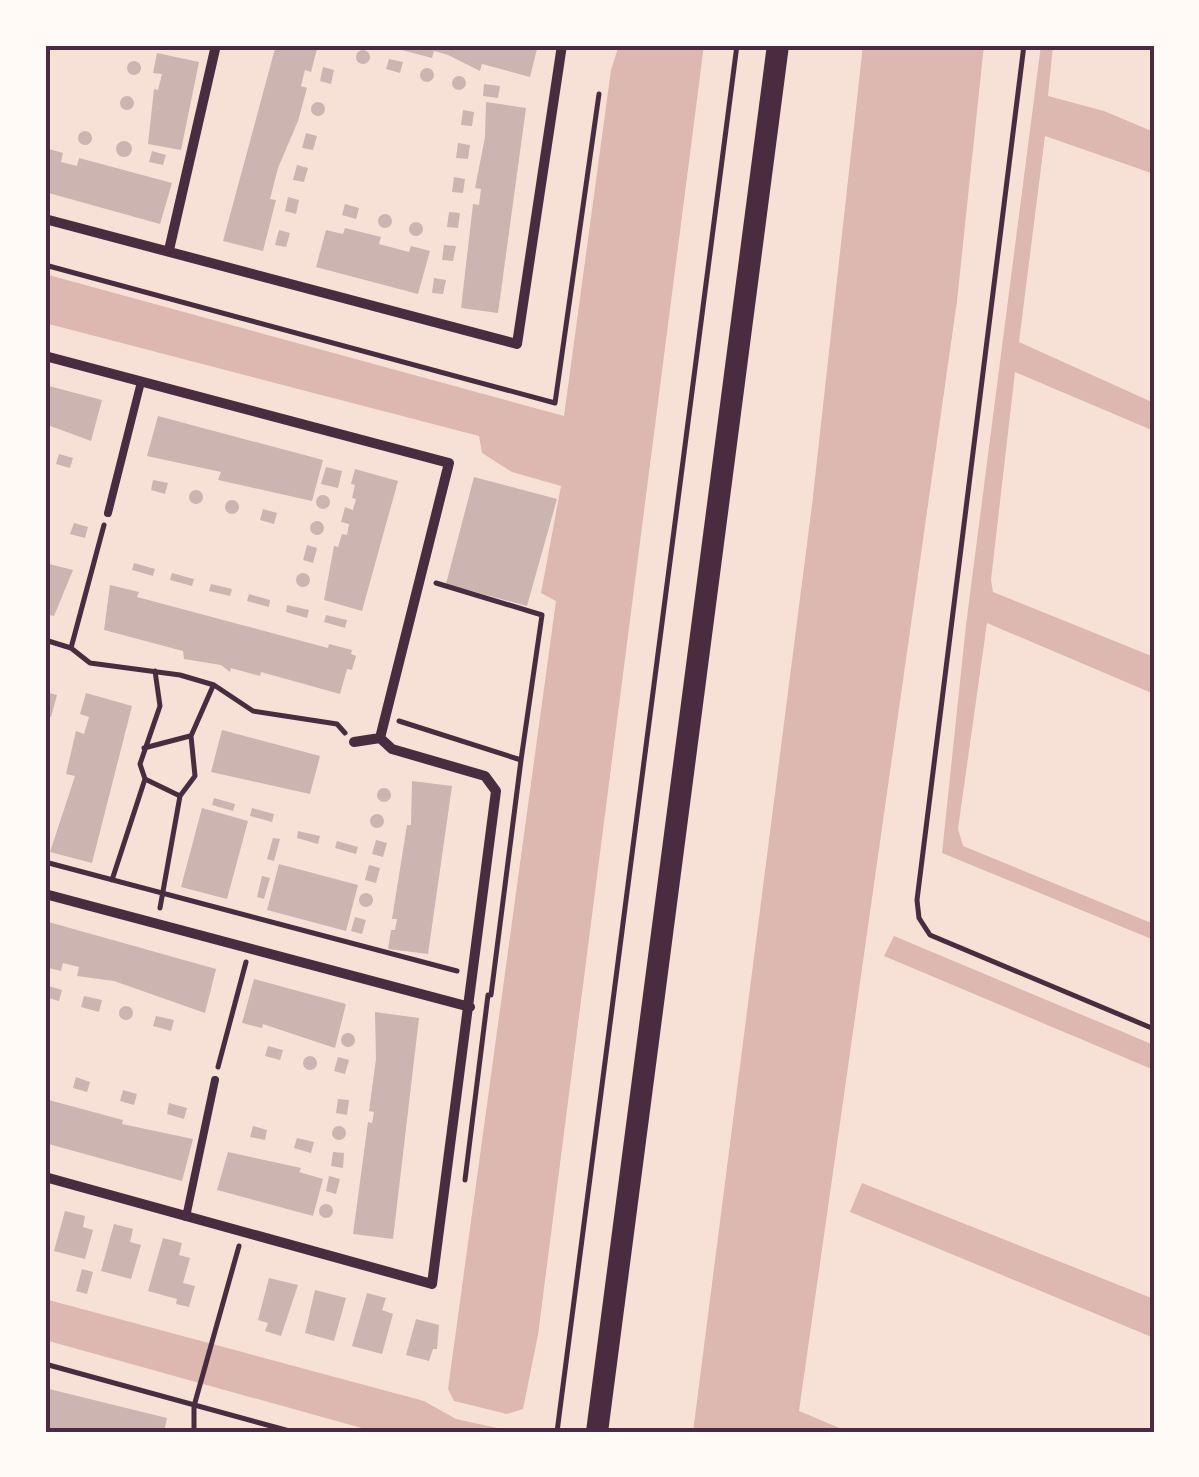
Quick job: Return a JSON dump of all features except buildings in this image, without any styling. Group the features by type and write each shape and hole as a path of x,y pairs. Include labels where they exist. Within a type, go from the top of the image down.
{"main road":[{"path":"597,1432 778,45"}],"street":[{"path":"169,250 216,45"},
{"path":"45,220 517,344 562,45"},
{"path":"45,356 448,462 380,738"},
{"path":"354,742 380,738"},
{"path":"45,1178 432,1284 496,791 485,776 392,749 380,738"},
{"path":"45,894 249,951 470,1006"}],"lane":[{"path":"108,512 141,382"},
{"path":"186,1217 215,1080"}],"path":[{"path":"557,1432 737,45"},
{"path":"1024,45 917,900 919,918 930,936 1154,1030"},
{"path":"71,648 108,512"},
{"path":"418,578 542,615 521,760"},
{"path":"45,640 71,648 90,662 214,685 253,711 337,724 354,742"},
{"path":"112,880 146,779 140,764 160,706 154,671"},
{"path":"155,925 180,796 195,776 191,736 214,685"},
{"path":"144,748 191,736"},
{"path":"146,779 180,796"},
{"path":"45,862 474,976"},
{"path":"215,1080 249,951"},
{"path":"194,1432 194,1406 242,1234"},
{"path":"45,1364 293,1432"},
{"path":"247,1432 250,1420"}],"shaded area":[{"path":"619,45 704,45 538,1335 523,1409 507,1414 454,1401 448,1389 556,601 541,593 561,486 512,472 482,453 479,436 45,323 45,274 564,416 611,70"},
{"path":"863,45 984,45 957,301 799,1411 849,1432 693,1432 812,505"},
{"path":"1041,45 1053,45 1048,96 1104,111 1154,132 1154,174 1045,136 1019,342 1154,403 1154,431 1015,372 991,580 993,592 1154,657 1154,694 987,623 958,829 963,846 1154,924 1154,940 942,853 966,625"},
{"path":"894,936 1154,1045 1154,1070 884,956"},
{"path":"862,1183 1154,1299 1154,1338 850,1212"},
{"path":"45,1299 424,1401 456,1419 516,1432 376,1432 45,1340"}]}
